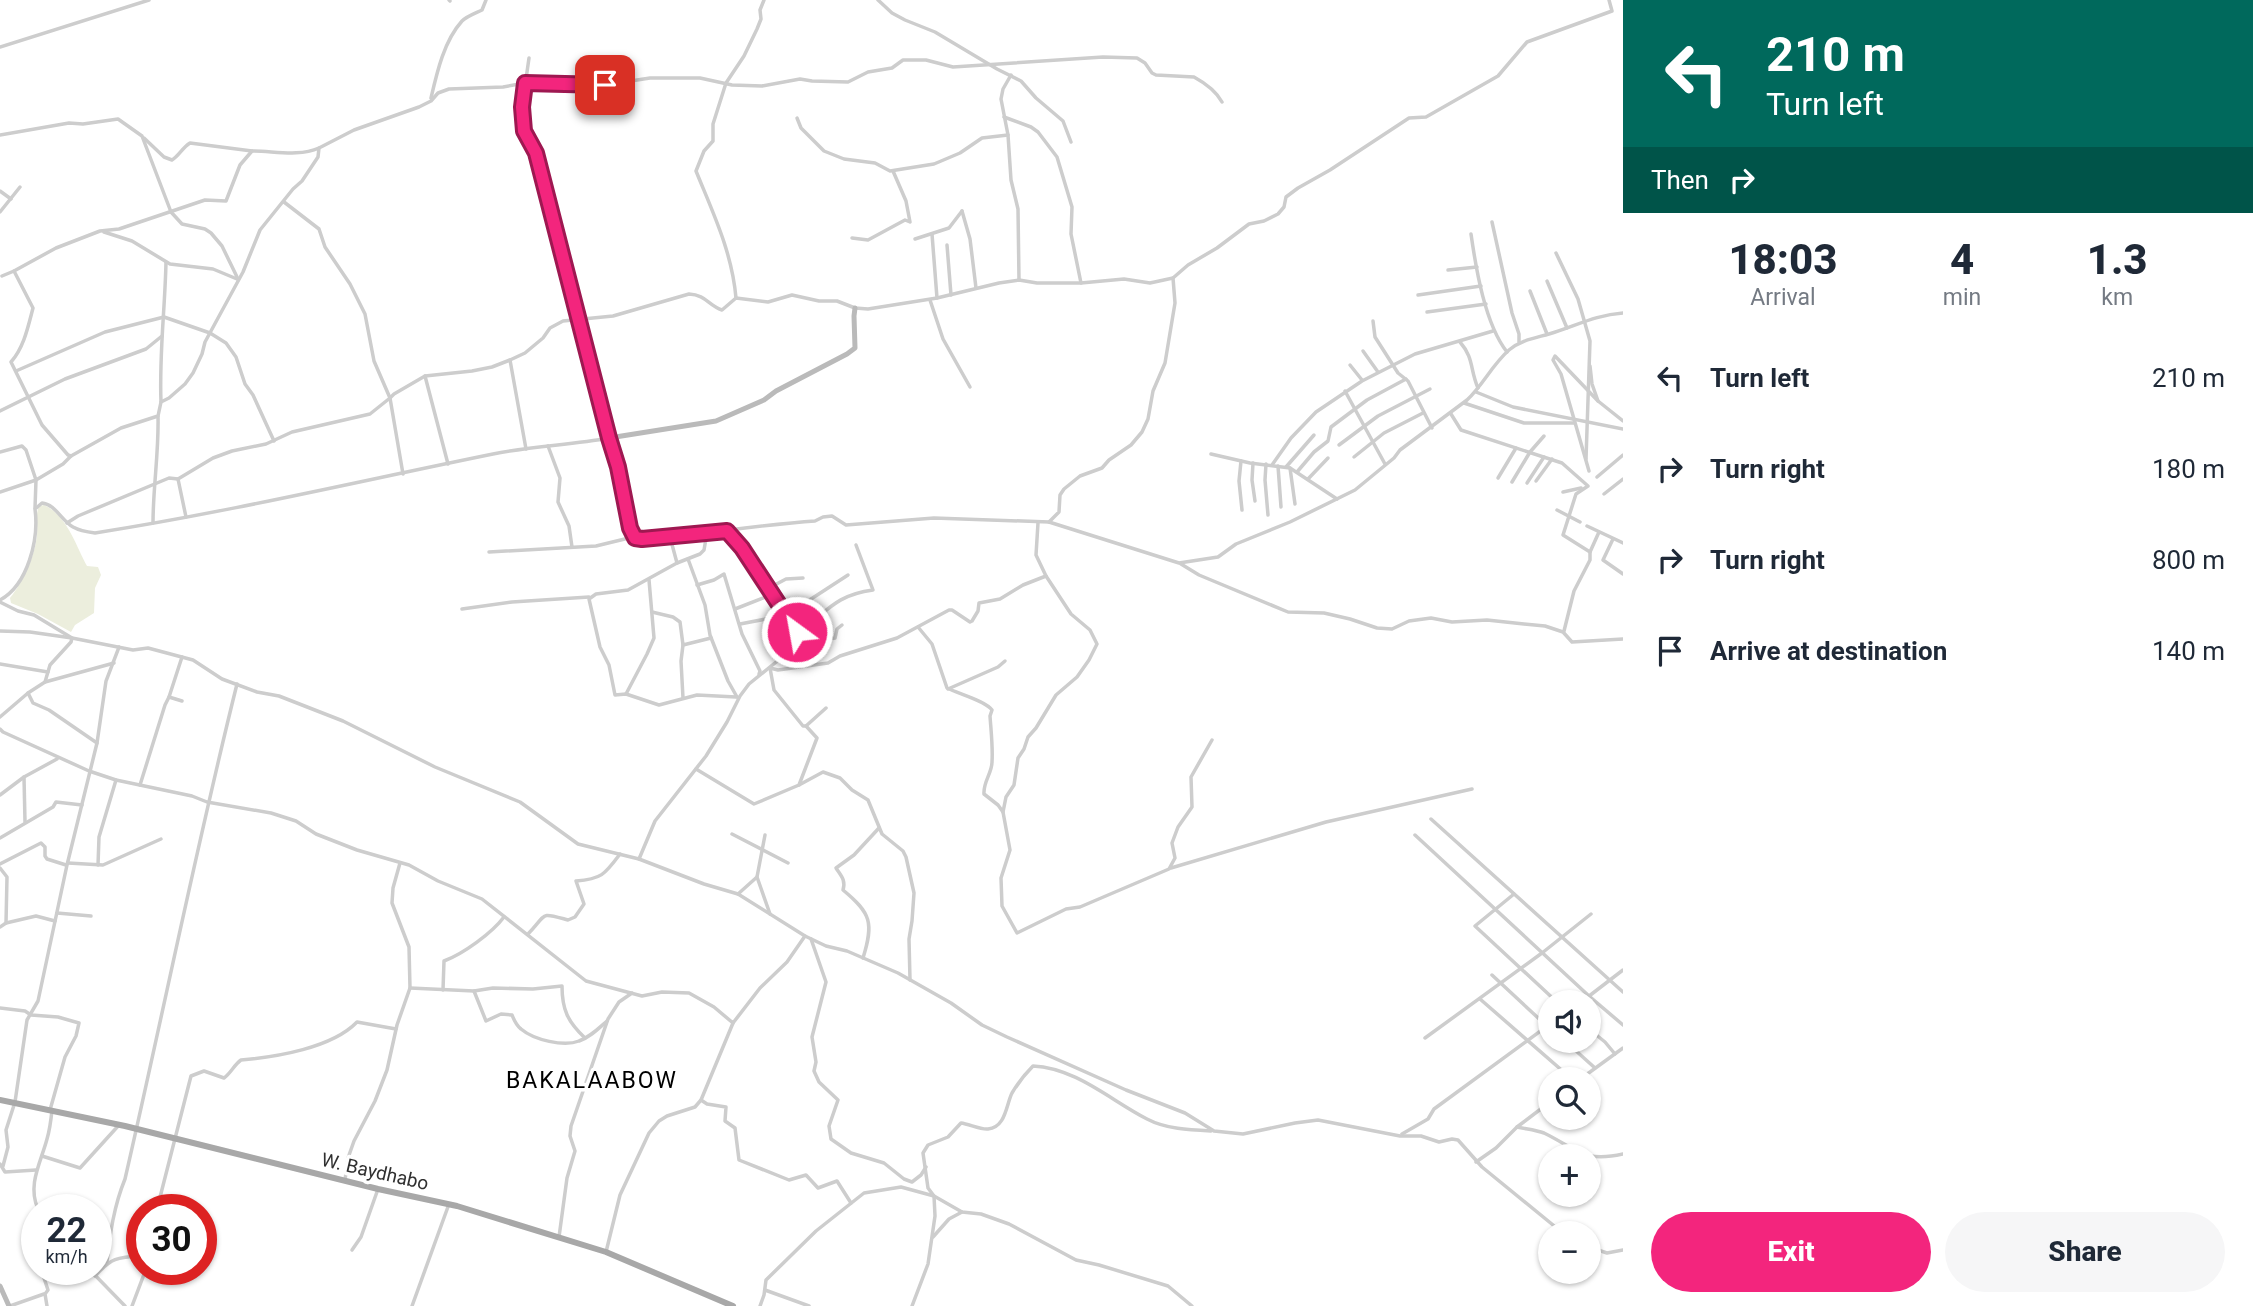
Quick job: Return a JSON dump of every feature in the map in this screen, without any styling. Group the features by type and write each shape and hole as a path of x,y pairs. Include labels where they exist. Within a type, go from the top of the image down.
{"main road":[{"name":"W. Baydhabo","path":"0,1101 119,1125 449,1204 606,1252 733,1306"}],"street":[{"path":"0,47 149,0"},
{"path":"431,101 437,75 451,39 463,20 482,10 486,0"},
{"path":"736,298 734,278 723,236 696,171 704,151 713,141 713,124 726,83 744,56 757,29 764,0"},
{"path":"878,0 892,13 935,32 1021,81 1063,121 1071,142"},
{"path":"67,523 169,478 178,479 213,458 274,441 292,432 370,414 425,376 472,371 510,360 525,353 543,338 550,328 563,321 613,316 689,294 700,295 722,310 736,298 768,302 792,295 868,309 937,299 1019,281 1081,283 1124,279 1150,283 1173,278 1249,224 1278,214 1284,207 1286,197 1298,188 1409,118 1426,117 1498,76 1527,41 1612,11 1609,0"},
{"path":"0,135 69,123 83,124 118,119 142,136 164,158 172,160 190,144 306,154 354,130 419,107 431,101 438,93 449,89 503,87 525,83 605,85 650,78 700,78 762,86 800,79 848,82 868,72 892,68 903,60 926,60 953,66 1103,57 1137,58 1156,75 1199,79 1218,94 1222,102"},
{"path":"529,58 522,107 524,131 536,153 618,467 626,514 634,536"},
{"path":"1010,75 1001,99 1008,135 1011,180 1018,209 1019,281"},
{"path":"1004,117 1038,132 1056,157 1072,207 1071,234 1081,283"},
{"path":"797,118 801,128 824,151 844,159 875,163 893,171 934,164 960,153 982,138 1008,135"},
{"path":"142,136 171,212 181,223 211,233 232,263 239,280"},
{"path":"161,402 169,398 189,378 239,280 260,230 302,181 318,157 319,148"},
{"path":"1,276 55,248 100,231 119,229 205,201 226,201 240,165 251,151"},
{"path":"852,238 868,240 905,220 910,222 906,201 893,171"},
{"path":"0,212 20,187"},
{"path":"0,191 10,199"},
{"path":"284,202 319,229 326,247 350,284 365,314 374,360 390,398 404,474"},
{"path":"915,239 949,228 962,211 970,239 976,289"},
{"path":"1492,222 1512,313 1520,334 1519,342"},
{"path":"100,231 132,241 166,262 213,269 239,280"},
{"path":"932,234 937,299"},
{"path":"1471,234 1493,331 1507,352"},
{"path":"947,245 951,295"},
{"path":"1556,253 1578,299 1590,341 1586,459"},
{"path":"153,523 166,262"},
{"path":"1448,270 1477,267"},
{"path":"14,271 33,308 26,336 11,362 42,425 71,456"},
{"path":"1049,522 1059,512 1060,495 1064,489 1080,476 1102,468 1131,445 1142,432 1153,391 1165,363 1175,303 1173,278"},
{"path":"1547,281 1567,328"},
{"path":"1418,295 1482,286"},
{"path":"1530,291 1548,335"},
{"path":"930,300 943,339 970,387"},
{"path":"1427,312 1486,304"},
{"path":"35,509 47,503 67,523 82,531 95,533 526,449 716,421 764,400 855,348 855,308"},
{"path":"1179,563 1217,557 1236,544 1290,522 1355,490 1400,450 1464,403 1495,364 1519,342 1548,335 1602,314 1623,313"},
{"path":"16,371 105,332 164,317 210,333 226,343 236,357 245,384 253,395 274,441"},
{"path":"1373,321 1375,337 1393,365 1406,379 1432,428"},
{"path":"1281,507 1275,466 1282,448 1316,412 1362,381 1415,354 1493,331"},
{"path":"0,411 65,379 146,349 162,336"},
{"path":"1460,342 1469,352 1477,390"},
{"path":"1363,351 1378,372"},
{"path":"1589,471 1560,374 1553,360 1555,356 1587,391 1623,421"},
{"path":"510,360 526,449"},
{"path":"1588,361 1598,401"},
{"path":"1350,365 1362,381"},
{"path":"425,376 448,464"},
{"path":"1297,472 1314,452 1328,441 1331,427 1354,409 1406,379"},
{"path":"1339,444 1363,426 1430,389"},
{"path":"1477,390 1513,407 1623,429"},
{"path":"1345,391 1385,464"},
{"path":"1464,403 1524,424 1574,421"},
{"path":"1354,457 1384,433 1423,414"},
{"path":"1451,414 1461,430 1563,463 1575,473 1588,486 1576,494 1563,536 1590,552"},
{"path":"0,492 36,480 71,456 121,428 158,416"},
{"path":"1295,504 1288,468 1314,435"},
{"path":"1512,482 1530,452 1544,436"},
{"path":"0,452 22,446 29,456 36,480 36,528 27,566 19,584 10,595 0,601 18,611 34,615 72,638"},
{"path":"548,446 559,478 558,502 569,526 572,547"},
{"path":"1499,478 1516,448"},
{"path":"1211,454 1288,468 1337,499"},
{"path":"1597,477 1623,455"},
{"path":"1527,483 1545,457"},
{"path":"1308,479 1328,458"},
{"path":"1536,481 1552,459"},
{"path":"1241,461 1239,481 1242,510"},
{"path":"1253,463 1255,501"},
{"path":"1266,464 1268,515"},
{"path":"178,479 186,517"},
{"path":"1604,494 1623,480"},
{"path":"1563,492 1584,488"},
{"path":"1557,510 1580,522"},
{"path":"489,552 610,544 634,536 642,539 670,537 815,521 832,516 846,525 934,518 1049,522 1179,563 1199,575 1288,612 1324,613 1377,628 1392,629 1409,621 1431,618 1452,622 1486,620 1545,626 1563,632 1572,642 1623,639"},
{"path":"1038,523 1036,555 1046,576 1071,614 1090,630 1097,644 1090,660 1077,677 1056,695 1028,737 1018,758 1016,778 1006,797 1003,812 1010,850 1001,878 1002,906 1017,933 1066,909 1080,907 1169,869 1326,822 1472,789"},
{"path":"1587,526 1623,543"},
{"path":"727,531 742,548 785,611 802,641"},
{"path":"1563,632 1574,591 1590,559 1590,552 1599,532"},
{"path":"462,610 512,602 589,597 610,591 628,590 677,563 703,553 707,533"},
{"path":"670,537 677,563"},
{"path":"1613,539 1603,561 1623,574"},
{"path":"798,633 835,602 848,595 873,590 856,545"},
{"path":"688,559 705,605 711,638 738,697"},
{"path":"697,584 714,580 724,574 745,641 760,671 758,678"},
{"path":"740,624 766,620 808,601 848,575"},
{"path":"770,668 778,670 823,664 839,656 897,638 949,610 970,622 978,611 979,603 1000,599 1023,585 1046,576"},
{"path":"769,588 786,579 803,578"},
{"path":"626,694 654,638 649,580"},
{"path":"735,609 773,594"},
{"path":"589,597 600,647 609,665 615,695 626,694 659,705 696,695 738,697"},
{"path":"652,612 673,617 680,622 683,645 682,698"},
{"path":"639,859 655,821 696,769 727,722 738,697 749,684 802,641 831,640 842,625"},
{"path":"918,627 932,644 948,689 990,706 992,760 984,794 1003,812"},
{"path":"0,631 30,632 133,650 148,648 193,660 222,679 257,692 279,696 343,721 435,767 520,802 578,845 639,859 738,894 805,936 826,946 847,951 910,980 951,1003 982,1025 1019,1044 1185,1113 1214,1130"},
{"path":"45,682 50,665 72,638"},
{"path":"683,645 711,638"},
{"path":"36,1170 5,1172 1,1168 8,1147 6,1130 15,1102 27,1020 38,1001 67,864 97,743 106,681 119,647"},
{"path":"140,785 155,731 182,657"},
{"path":"948,689 998,667 1005,661"},
{"path":"0,717 45,682 114,663"},
{"path":"0,664 48,672"},
{"path":"770,668 774,690 803,726 817,738 799,785"},
{"path":"112,1219 125,1179 207,802 237,684"},
{"path":"28,693 33,703 49,710 97,743"},
{"path":"169,697 182,701"},
{"path":"806,726 826,708"},
{"path":"0,729 58,758 116,780 192,796 207,802 271,813 296,821 316,834 357,850 401,862 438,881 475,895 586,981 642,996 662,992 689,993 714,1007 733,1023"},
{"path":"1169,869 1175,858 1172,844 1178,827 1192,807 1191,777 1212,740"},
{"path":"0,795 24,777 58,758"},
{"path":"696,769 754,804 823,772 840,778 868,800 882,834 903,851 911,870 914,893 909,939 910,980"},
{"path":"24,777 25,822"},
{"path":"98,865 99,837 116,780"},
{"path":"0,838 53,807 56,802 82,805"},
{"path":"1431,820 1623,992"},
{"path":"863,958 870,938 867,914 856,900 843,890 845,884 836,868 854,855 879,828"},
{"path":"732,834 788,863"},
{"path":"765,835 757,877 771,914"},
{"path":"1415,835 1582,990"},
{"path":"6,923 7,877 0,866 41,843 45,846 47,859 67,864 98,865 161,839"},
{"path":"528,934 544,915 568,920 575,917 584,904 576,881 593,880 606,873 620,854"},
{"path":"345,1180 354,1141 375,1101 387,1070 396,1030 410,988 409,947 392,903 393,888 401,862"},
{"path":"738,894 757,877"},
{"path":"1514,894 1475,926 1544,990"},
{"path":"57,913 91,916"},
{"path":"1425,1038 1501,984 1591,914"},
{"path":"0,927 36,916 55,921"},
{"path":"443,990 444,961 455,957 504,917"},
{"path":"606,1252 620,1195 649,1133 659,1121 695,1107 701,1100 733,1023 760,988 787,962 805,936"},
{"path":"811,939 826,982 812,1037 816,1062 814,1071 819,1082 838,1100 829,1126 831,1139 851,1153 884,1163 912,1182"},
{"path":"1597,990 1623,970"},
{"path":"1492,975 1538,1016"},
{"path":"410,988 474,991 562,986 562,1002 570,1024 585,1038"},
{"path":"474,991 486,1021 501,1014 512,1015 520,1028 546,1042 573,1043 585,1038 608,1019"},
{"path":"559,1237 567,1178 575,1151 570,1136 571,1126 608,1019 619,1002 632,993"},
{"path":"1480,999 1558,1067"},
{"path":"1601,1006 1623,1025"},
{"path":"0,1008 79,1023 76,1036 65,1057 51,1110 49,1134 36,1170 34,1194"},
{"path":"161,1194 191,1076 204,1071 224,1078 233,1065 241,1060 306,1048 347,1032 357,1022 396,1030"},
{"path":"1400,1136 1428,1119 1434,1109 1538,1033"},
{"path":"1601,1039 1615,1054"},
{"path":"1596,1067 1623,1048"},
{"path":"1578,1053 1594,1067"},
{"path":"912,1306 928,1264 935,1216 934,1196 928,1188 927,1166 923,1153 925,1148 948,1137 961,1123 986,1130 995,1127 1007,1112 1010,1097 1021,1079 1033,1066 1088,1083 1149,1120 1185,1130 1243,1134 1318,1121 1400,1136 1421,1136 1439,1142 1458,1140 1476,1162 1547,1221"},
{"path":"701,1100 706,1104 726,1107 725,1121 736,1128 739,1160 789,1180 806,1175 818,1188 837,1181 851,1203"},
{"path":"1476,1162 1538,1111"},
{"path":"42,1156 80,1168 119,1125"},
{"path":"1517,1127 1542,1132 1580,1155 1608,1157 1623,1154"},
{"path":"760,1306 766,1280 789,1256 851,1203 864,1193 901,1187 912,1182 927,1166"},
{"path":"901,1187 934,1196 962,1212 981,1214 1009,1224 1076,1260 1168,1286 1192,1306"},
{"path":"352,1250 361,1237 378,1189"},
{"path":"412,1306 449,1204"},
{"path":"933,1237 949,1219 962,1212"},
{"path":"1601,1251 1607,1253 1623,1250"},
{"path":"46,1285 47,1306"},
{"path":"103,1285 125,1306"},
{"path":"132,1306 140,1285"},
{"path":"0,1286 10,1306 45,1294"},
{"path":"765,1290 777,1292 809,1306"}],"green space":[{"path":"44,505 65,523 87,566 98,567 101,575 95,588 94,613 75,625 71,632 11,603 10,598 31,560 36,543 38,509"}],"district":[{"name":"BAKALAABOW","path":"592,1080"}],"route":[{"path":"605,85 525,83 522,107 524,131 536,153 618,467 632,534 635,538 642,539 727,531 742,548 797,632"}]}
